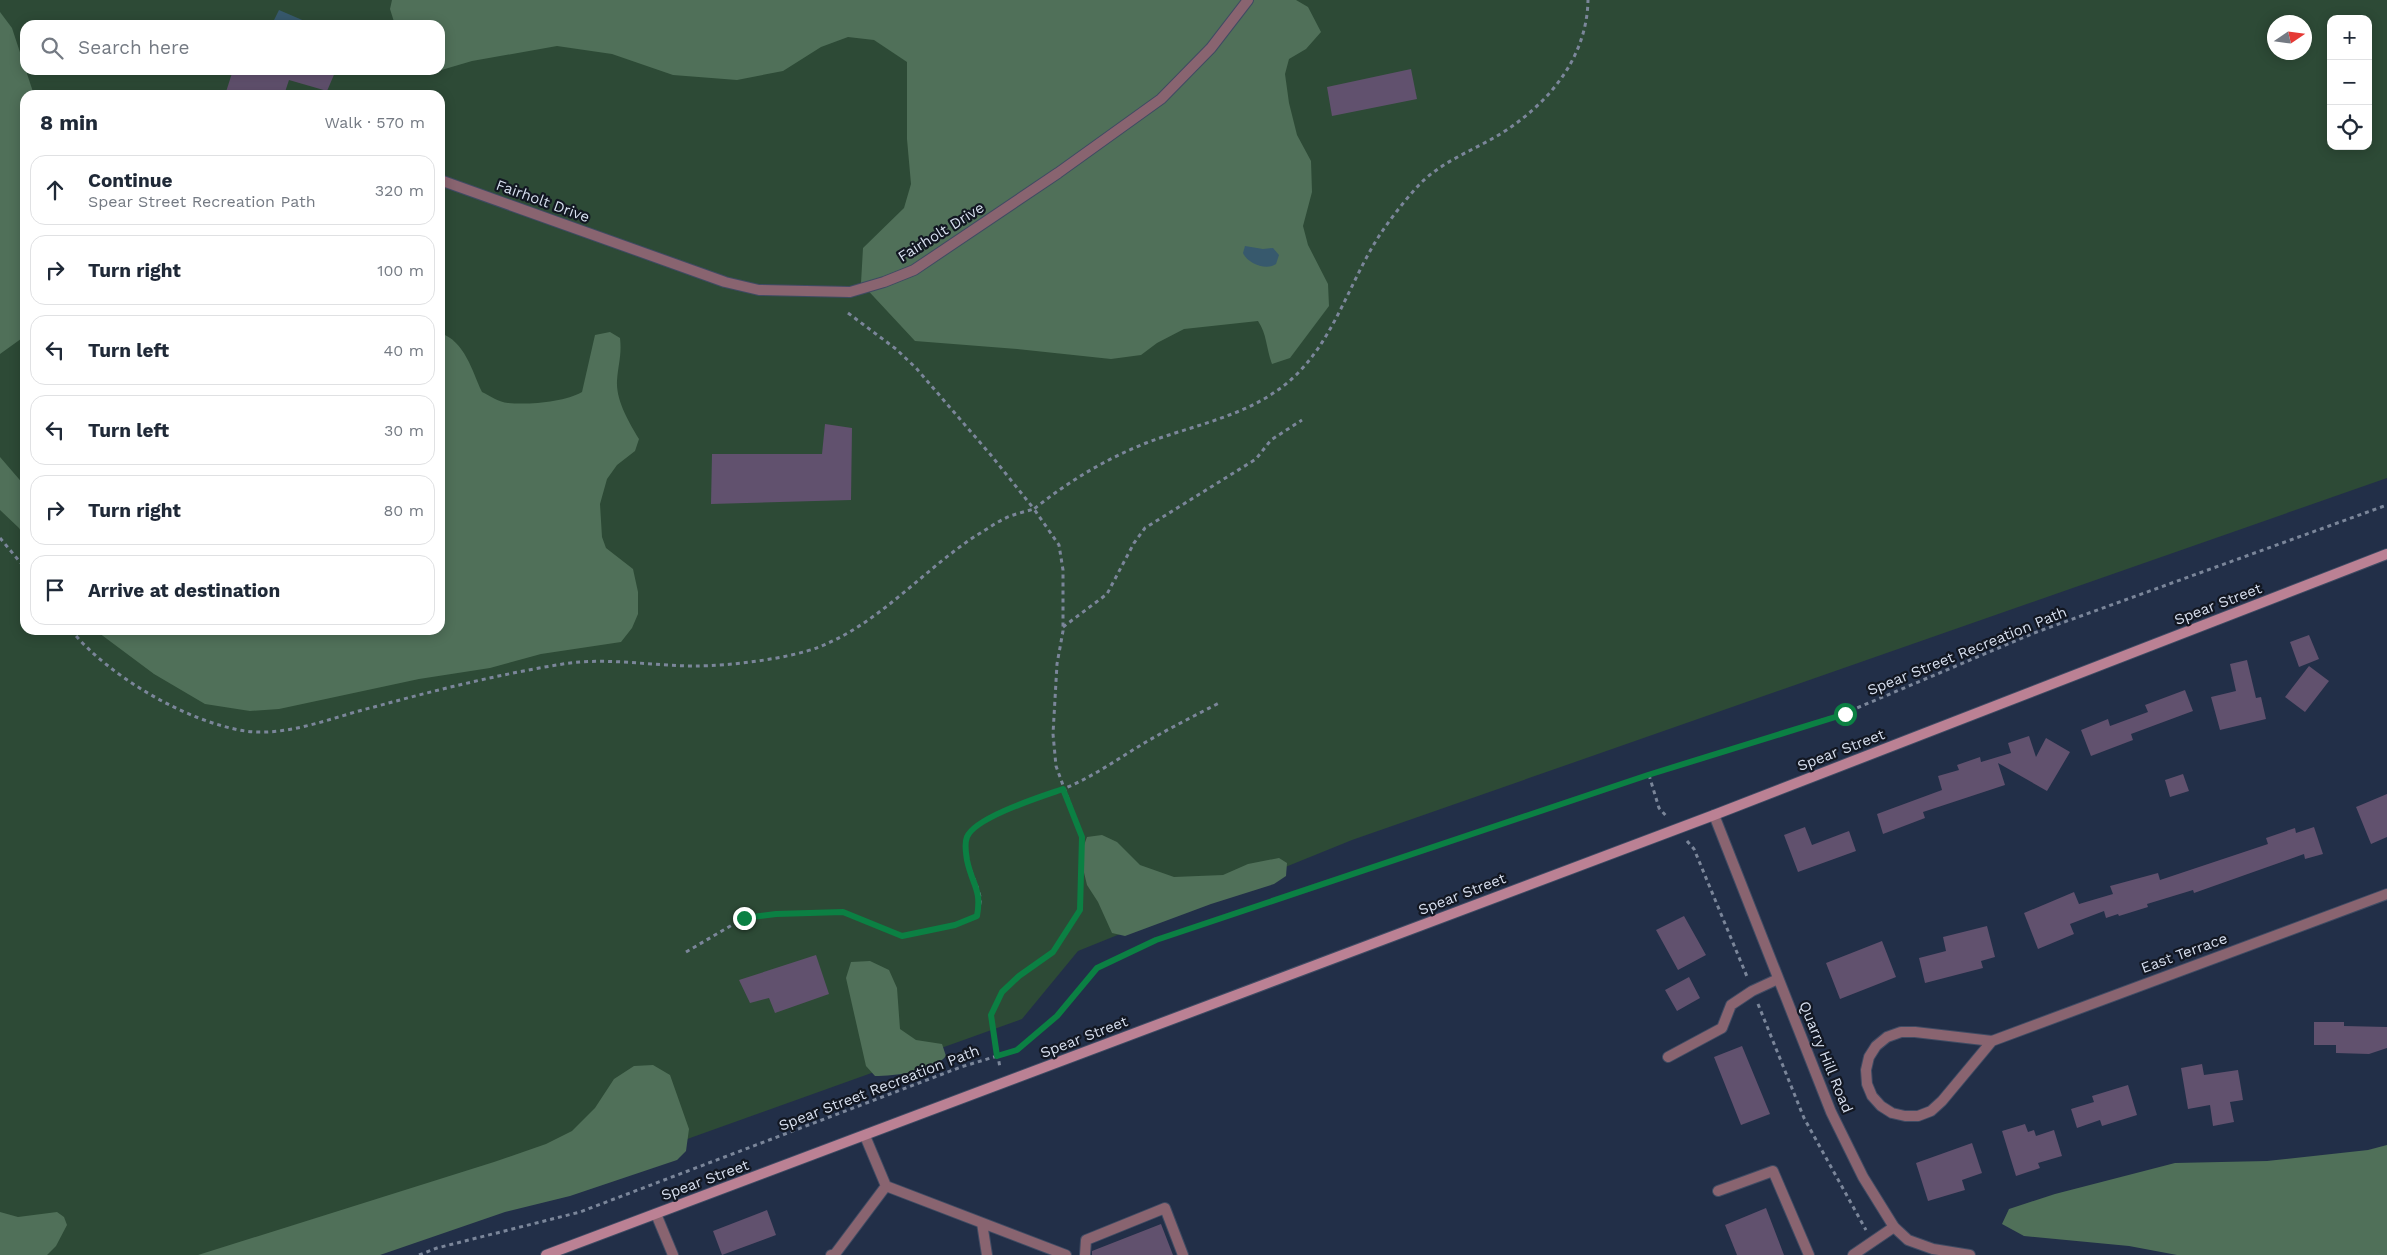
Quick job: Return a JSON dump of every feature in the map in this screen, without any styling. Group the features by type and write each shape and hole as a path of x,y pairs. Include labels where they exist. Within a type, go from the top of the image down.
{"main road":[{"name":"Spear Street","path":"546,1255 1678,829 2387,554"}],"street":[{"name":"Fairholt Drive","path":"445,182 725,282 759,290 850,292 884,282 922,265 1161,99 1211,48 1248,0"},
{"name":"Quarry Hill Road","path":"1714,815 1831,1112 1863,1177 1894,1227 1908,1240 1918,1245 1970,1255"},
{"name":"East Terrace","path":"1992,1041 1942,1101 1931,1110 1918,1116 1892,1113 1881,1106 1872,1096 1867,1077 1869,1057 1876,1046 1887,1037 1900,1032 1915,1032 1992,1041 2387,894"},
{"path":"1668,1057 1722,1028 1731,1005 1752,991 1778,979"},
{"path":"865,1136 886,1186 1066,1255"},
{"path":"1718,1191 1773,1171 1809,1255"},
{"path":"833,1255 886,1186"},
{"path":"1085,1255 1086,1240 1165,1208 1183,1255"},
{"path":"656,1214 673,1255"},
{"path":"982,1223 986,1255"},
{"path":"1853,1255 1894,1227"}],"path":[{"path":"75,635 115,670 162,702 211,724 248,731 288,730 433,691 564,664 598,660 696,666 781,656 816,649 846,636 872,618 961,546 1003,519 1034,509 1072,480 1096,466 1140,446 1218,419 1254,403 1274,393 1295,377 1333,326 1381,233 1418,186 1452,161 1504,132 1543,101 1560,80 1573,61 1584,36 1588,20 1588,0"},
{"path":"848,313 896,349 916,368 990,454 1034,509 1059,545 1063,570 1063,627 1057,664 1053,734 1056,766 1082,837 1080,910 1053,952 1019,976 1002,992 991,1015 997,1056 1005,1083"},
{"path":"1063,627 1107,594 1134,543 1145,528 1256,459 1271,440 1302,420"},
{"name":"Spear Street Recreation Path","path":"419,1255 437,1248 580,1212 961,1067 1017,1050 1050,1022 1097,968 1156,940 1648,775 1845,714 2034,633 2387,505"},
{"path":"0,538 20,562"},
{"path":"686,952 744,918 776,914 843,912 902,936 955,925 977,916 980,899 967,861 966,844 968,835 987,820 1016,806 1063,789 1221,702"},
{"path":"1648,775 1659,808 1694,849 1804,1118 1859,1221 1874,1241"}],"green space":[{"path":"0,0 2387,0 2387,478 1352,840 1078,951 1022,1019 559,1185 317,1255 0,1255"},
{"path":"392,0 1296,0 1308,7 1321,32 1306,49 1289,59 1285,74 1289,103 1297,135 1311,161 1312,192 1303,226 1308,245 1328,284 1329,306 1290,358 1272,364 1263,331 1258,321 1184,329 1157,343 1141,355 1111,359 915,341 861,283 863,248 904,208 911,184 907,139 907,62 874,40 848,37 821,47 783,71 737,80 673,75 612,54 557,46 472,61 445,69 445,20 393,20 390,9"},
{"path":"0,12 12,28 20,52 20,75 27,75 32,90 20,90 20,340 0,354"},
{"path":"610,332 620,338 617,389 624,411 639,439 635,451 617,465 607,479 600,504 602,537 606,548 633,569 638,592 638,614 632,628 621,642 541,654 490,668 419,679 279,709 250,711 205,704 154,674 102,635 445,635 445,335 462,350 482,392 505,402 526,404 557,400 582,392 595,335"},
{"path":"0,457 20,480 20,530 0,510"},
{"path":"1102,835 1117,842 1140,865 1174,877 1223,875 1248,864 1279,858 1287,863 1286,876 1274,884 1211,904 1125,936 1112,933 1098,902 1087,885 1082,864 1083,848 1087,837"},
{"path":"870,961 889,970 897,988 900,1029 916,1040 942,1044 946,1056 940,1061 913,1072 883,1076 875,1076 866,1066 846,978 851,962"},
{"path":"653,1065 670,1075 689,1129 686,1151 677,1160 570,1196 505,1212 380,1255 198,1255 546,1144 572,1131 595,1108 614,1079 634,1066"},
{"path":"2387,1145 2387,1255 2177,1255 2129,1246 2024,1236 2002,1224 2009,1209 2055,1194 2175,1163 2267,1161 2368,1150"},
{"path":"0,1212 18,1217 57,1212 64,1217 67,1225 56,1246 47,1255 0,1255"}],"water":[{"path":"279,10 302,20 274,20"},
{"path":"1245,246 1263,249 1273,248 1279,255 1276,264 1267,267 1253,263 1243,253"}],"building":[{"path":"1411,69 1417,99 1332,116 1327,87"},
{"path":"231,75 334,75 327,90 289,80 286,90 227,90"},
{"path":"825,424 852,428 851,500 711,504 712,454 822,454"},
{"path":"2309,635 2319,659 2299,667 2290,642"},
{"path":"2247,660 2256,698 2261,697 2266,719 2220,730 2211,697 2236,691 2230,664"},
{"path":"2309,666 2329,681 2305,712 2285,697"},
{"path":"2185,690 2193,711 2131,734 2133,740 2091,756 2081,730 2108,719 2110,726 2148,712 2145,705"},
{"path":"2029,736 2036,757 2046,738 2070,752 2047,791 1998,763 2005,785 1923,812 1925,818 1883,834 1877,814 1942,790 1938,776 1959,770 1957,765 1980,757 1981,762 2011,753 2008,743"},
{"path":"2183,774 2189,791 2170,797 2165,780"},
{"path":"2387,794 2387,837 2371,844 2356,807"},
{"path":"1805,827 1812,845 1849,831 1856,851 1798,872 1784,835"},
{"path":"2314,827 2323,854 2305,859 2304,854 2194,893 2193,890 2147,904 2148,907 2119,916 2118,914 2106,918 2104,911 2070,924 2074,934 2038,949 2024,913 2074,892 2079,904 2113,894 2110,886 2158,873 2160,880 2268,844 2266,838 2295,828 2296,833"},
{"path":"1684,916 1706,955 1678,970 1656,930"},
{"path":"1987,926 1995,957 1981,961 1983,968 1925,983 1919,958 1946,951 1943,937"},
{"path":"1882,941 1896,977 1840,999 1826,963"},
{"path":"816,955 829,994 775,1013 769,998 750,1003 739,980"},
{"path":"1689,977 1700,998 1677,1011 1665,990"},
{"path":"2314,1022 2344,1022 2344,1026 2387,1027 2387,1048 2369,1054 2336,1053 2336,1045 2314,1045"},
{"path":"1742,1046 1770,1114 1741,1125 1714,1057"},
{"path":"2202,1064 2204,1075 2238,1070 2243,1100 2230,1102 2234,1122 2213,1126 2210,1105 2188,1109 2181,1068"},
{"path":"2128,1085 2137,1115 2102,1126 2100,1120 2077,1128 2071,1109 2094,1102 2092,1096"},
{"path":"2025,1124 2028,1132 2034,1130 2036,1136 2054,1130 2062,1156 2038,1163 2040,1168 2016,1176 2002,1131"},
{"path":"1972,1143 1982,1173 1962,1180 1965,1190 1928,1201 1916,1163"},
{"path":"1766,1208 1784,1255 1737,1255 1725,1225"},
{"path":"767,1210 776,1235 722,1255 713,1231"},
{"path":"1161,1224 1173,1255 1092,1255 1092,1251"}],"route":[{"path":"744,918 776,914 843,912 878,928 902,936 955,925 977,916 980,899 967,861 966,844 968,835 987,820 1016,806 1063,789 1082,837 1080,910 1053,952 1019,976 1002,992 991,1015 997,1056 1017,1050 1057,1016 1097,968 1156,940 1648,775 1845,714"}]}
